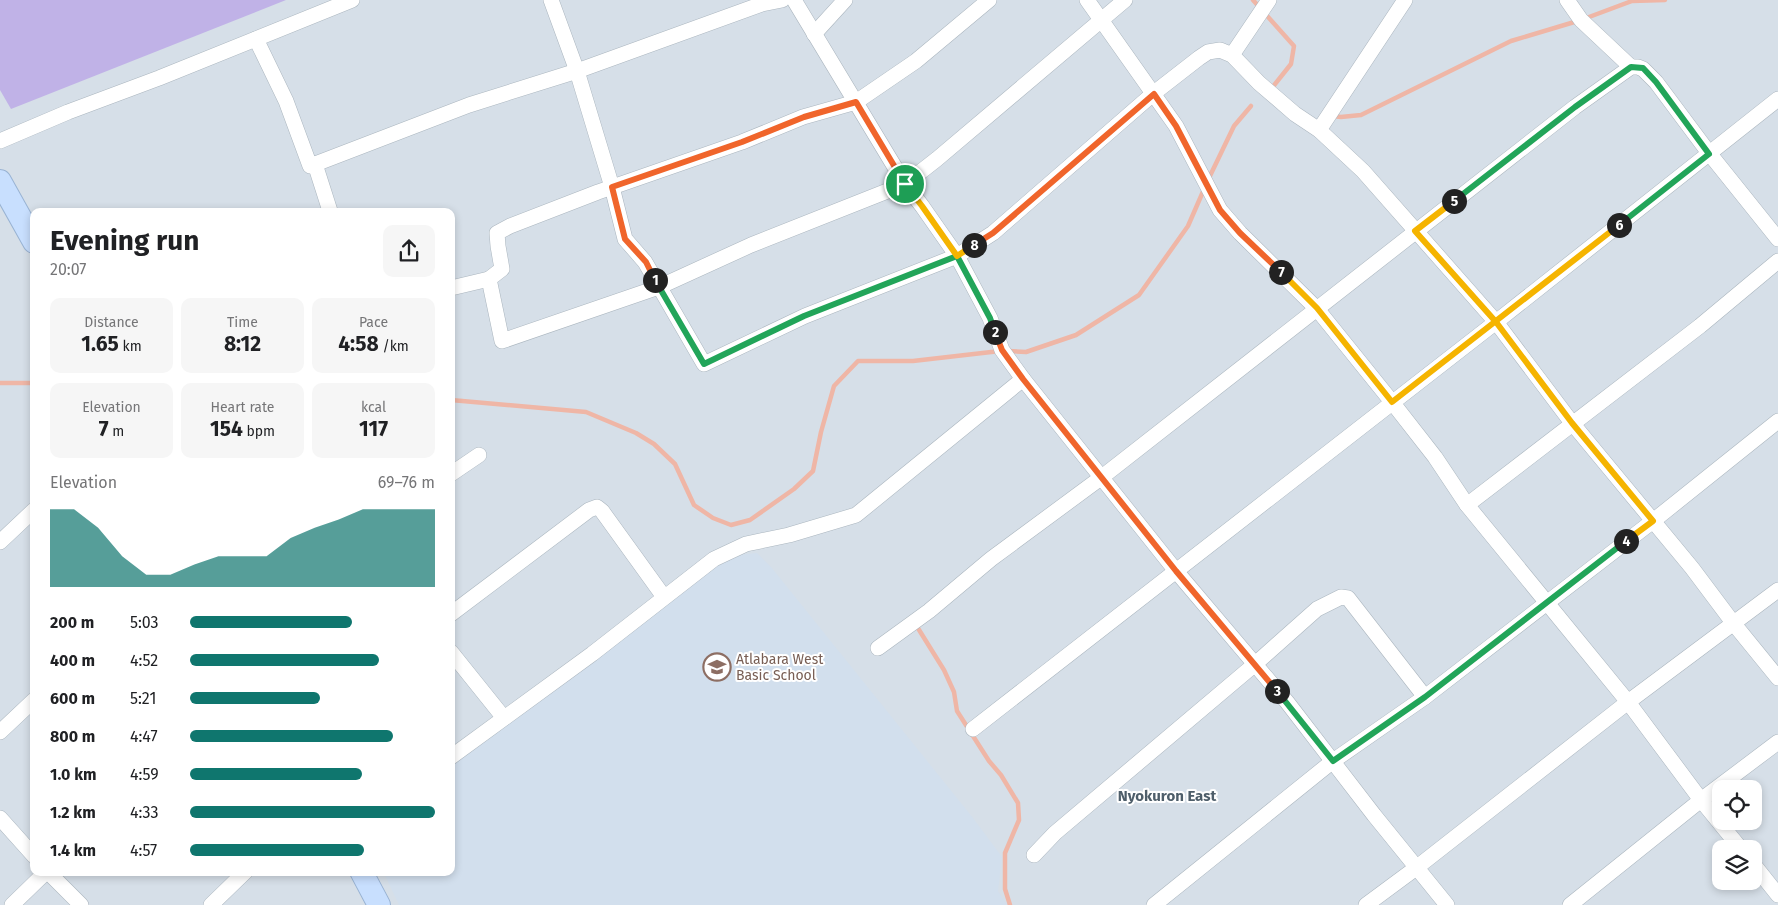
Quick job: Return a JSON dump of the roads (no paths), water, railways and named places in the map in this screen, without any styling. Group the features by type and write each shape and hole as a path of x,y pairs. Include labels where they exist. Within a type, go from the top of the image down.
{"main road":[{"path":"0,181 30,235"},
{"path":"364,876 379,905"}],"street":[{"path":"0,141 68,112 159,78 352,0"},
{"path":"551,0 576,71 612,187 625,239 646,262 704,364 804,316 957,256 993,233 1154,94 1208,52 1220,50 1232,55 1259,83 1295,114 1319,130 1363,171 1496,322 1572,423 1692,568 1778,678"},
{"path":"256,38 286,101 310,166 469,105 576,71 762,4 782,0"},
{"path":"794,0 905,184 957,256 990,318 1002,350 1176,571 1287,702 1447,905"},
{"path":"814,34 845,0"},
{"path":"455,287 489,278 502,269 497,233 510,226 612,187 742,142 804,117 856,102 916,61 989,0"},
{"path":"1087,0 1176,126 1220,210 1240,233 1317,308 1435,457 1467,504 1628,702 1701,800 1734,840"},
{"path":"489,278 502,341 659,287 751,245 905,184 952,147 1125,0"},
{"path":"1232,55 1268,0"},
{"path":"1319,130 1405,0"},
{"path":"1566,0 1581,20 1631,67 1643,68 1656,82 1709,154 1778,239"},
{"path":"878,648 929,611 991,559 1102,477 1575,107 1631,67"},
{"path":"974,729 1496,322 1778,99"},
{"path":"314,164 329,208"},
{"path":"1467,504 1700,326 1778,261"},
{"path":"455,754 592,654 714,559 746,544 789,535 856,515 1023,379"},
{"path":"1154,905 1333,761 1425,697 1653,521 1778,421"},
{"path":"455,471 479,455"},
{"path":"455,611 589,510 597,507 602,510 664,597"},
{"path":"0,542 30,514"},
{"path":"1366,905 1628,702 1778,590"},
{"path":"1034,855 1056,833 1317,609 1341,597 1348,598 1425,697"},
{"path":"455,657 504,718"},
{"path":"0,732 30,704"},
{"path":"1570,905 1701,800 1778,742"},
{"path":"0,818 30,852"},
{"path":"1762,875 1778,895"},
{"path":"12,905 42,876"},
{"path":"52,876 81,905"},
{"path":"211,905 241,876"}],"waterway":[{"path":"1253,0 1294,46 1291,64 1271,89"},
{"path":"1332,116 1361,115 1511,41 1581,20 1632,1 1665,0"},
{"path":"1208,180 1234,126 1251,106"},
{"path":"1008,351 1026,352 1076,335 1139,295 1188,226 1205,187"},
{"path":"455,400 586,412 636,433 654,444 675,464 694,505 713,518 731,525 750,520 794,489 813,471 821,432 834,386 858,361 913,361 1000,351"},
{"path":"0,383 30,383"},
{"path":"916,625 944,670 954,692 957,711 1018,803 1019,820 1005,853 1005,889 1010,905"}],"place":[{"name":"Atlabara West Basic School","path":"717,667"}],"district":[{"name":"Nyokuron East","path":"1167,796"}]}
